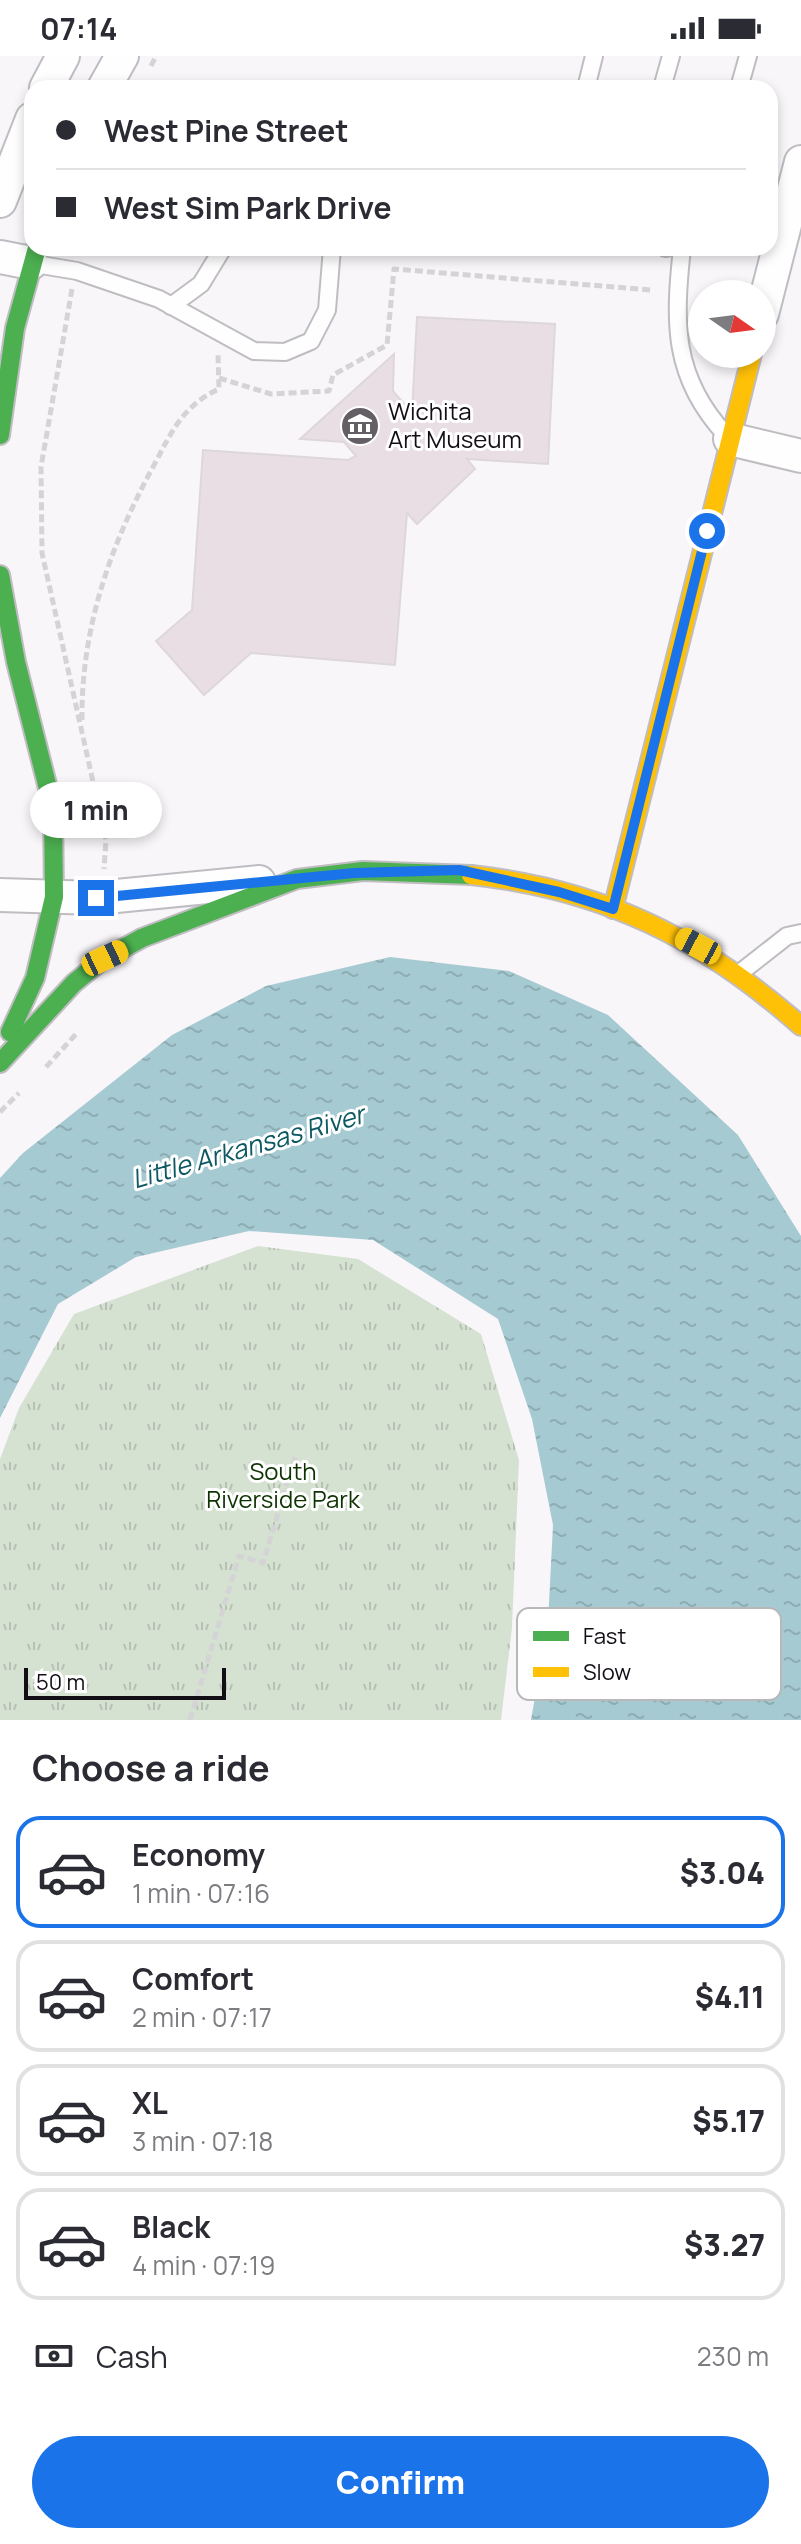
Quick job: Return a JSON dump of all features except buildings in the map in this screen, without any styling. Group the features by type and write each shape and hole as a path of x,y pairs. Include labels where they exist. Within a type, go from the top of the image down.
{"street":[{"path":"50,80 63,56"},
{"path":"108,80 122,56"},
{"path":"0,201 24,140"},
{"path":"778,252 801,162"},
{"path":"0,257 34,256 15,328 0,435"},
{"path":"771,280 777,256"},
{"path":"613,909 748,368"},
{"path":"730,439 801,456"},
{"path":"0,575 16,662 53,808 54,897 35,978 0,1052"},
{"path":"0,895 96,898 397,870 459,870 559,892 673,932 741,972 801,1026"},
{"path":"0,1063 44,1010 105,958 294,879"}],"lane":[{"path":"588,80 594,56"},
{"path":"664,80 671,56"},
{"path":"741,80 748,56"},
{"path":"34,256 171,306 254,351 285,352 311,341 327,310 331,256"},
{"path":"171,306 201,284 218,256"},
{"path":"681,256 676,305 678,343 691,388 708,415 730,439"},
{"path":"741,972 787,936 801,933"}],"path":[{"path":"219,378 271,394 329,391 333,375 387,345 394,269 651,290"},
{"path":"77,271 41,467 42,539 106,840 106,861 96,898"},
{"path":"82,731 81,684 95,602 123,522 172,432 196,399 219,389 218,329"},
{"path":"190,1720 239,1556 263,1563 295,1457"}],"green space":[{"name":"South Riverside Park","path":"258,1246 358,1259 481,1334 519,1460 512,1628 501,1720 0,1720 0,1459 19,1408 74,1314"}],"water":[{"name":"Little Arkansas River","path":"390,957 509,971 608,1015 738,1135 801,1236 801,1720 531,1720 534,1700 781,1700 781,1608 549,1608 553,1525 532,1419 498,1319 373,1240 249,1231 136,1257 58,1304 0,1418 0,1178 23,1153 172,1035 266,986"}],"traffic: fast":[{"path":"0,435 15,328 35,256"},
{"path":"0,575 16,662 53,808 54,897 35,978 10,1032"},
{"path":"0,1063 74,983 102,960 142,938 297,879 363,871 471,875"}],"traffic: slow":[{"path":"613,909 748,368"},
{"path":"471,875 564,892 649,923 727,968 801,1026"}],"place":[{"name":"Wichita Art Museum","path":"360,426"}],"route":[{"path":"96,898 354,873 459,870 559,892 613,909 707,531"}]}
